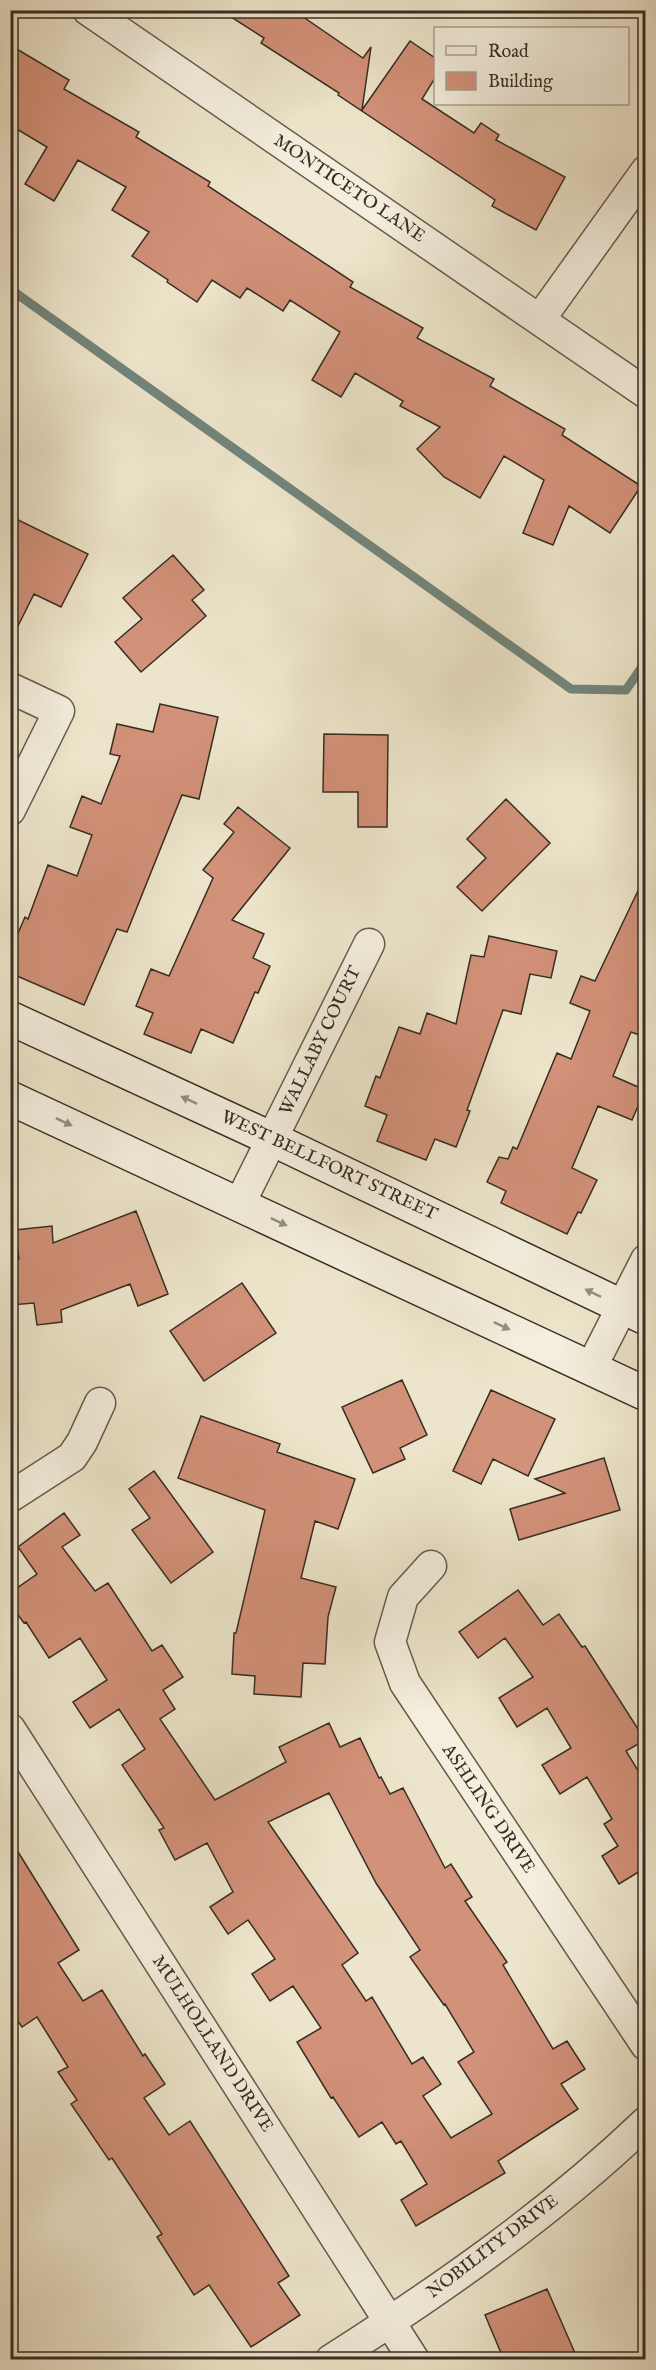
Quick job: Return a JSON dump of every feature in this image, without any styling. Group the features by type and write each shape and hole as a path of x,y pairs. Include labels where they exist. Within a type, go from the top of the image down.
{"main road":[{"name":"WEST BELLFORT STREET","path":"10,1018 272,1139 634,1312"},
{"path":"10,1098 240,1203 645,1394"}],"street":[{"name":"MONTICETO LANE","path":"88,10 645,393"},
{"path":"540,319 645,171"},
{"path":"10,688 59,711 10,810"},
{"name":"WALLABY COURT","path":"240,1203 369,944"},
{"path":"591,1368 634,1312 645,1260"},
{"path":"10,1497 72,1457 82,1442 100,1403"},
{"name":"ASHLING DRIVE","path":"432,1566 403,1597 390,1642 405,1683 645,2044"},
{"name":"MULHOLLAND DRIVE","path":"10,1729 414,2360"},
{"name":"NOBILITY DRIVE","path":"331,2360 390,2322 500,2244 597,2168 645,2122"}],"building":[{"path":"220,10 293,10 363,58 371,47 362,110 410,41 434,57 434,80 422,99 474,133 481,123 499,135 496,140 565,177 536,230 492,206 495,200 338,95 339,93 261,43 264,38"},
{"path":"10,45 69,80 64,89 139,132 136,137 210,182 208,186 353,282 350,287 423,328 417,338 494,379 490,386 565,429 562,435 641,486 610,533 569,506 553,545 523,533 544,480 504,456 480,498 444,477 417,449 440,427 400,406 403,401 355,373 341,397 312,380 340,332 290,300 283,311 247,288 240,298 212,280 197,302 167,282 168,280 132,256 149,232 112,210 126,187 78,160 54,201 25,184 47,147 10,125"},
{"path":"10,516 88,554 61,607 34,594 10,642"},
{"path":"173,555 204,590 192,600 206,616 141,672 115,642 142,619 123,598"},
{"path":"160,704 218,717 199,799 182,795 127,932 117,929 84,1005 10,973 10,952 25,917 28,919 48,865 77,876 92,835 70,827 82,796 101,804 120,756 110,754 117,724 153,732"},
{"path":"324,734 388,735 387,827 358,827 358,792 323,792"},
{"path":"506,799 550,843 482,911 457,887 486,858 467,839"},
{"path":"238,807 290,848 232,920 264,934 253,958 270,966 258,993 255,992 233,1043 201,1029 191,1053 144,1034 153,1013 136,1006 151,969 169,976 213,878 203,870 234,832 224,824"},
{"path":"645,876 645,1037 631,1032 613,1076 645,1090 632,1120 598,1106 572,1168 597,1180 581,1213 578,1212 567,1234 501,1203 506,1191 487,1182 499,1157 508,1159 513,1147 517,1149 557,1053 571,1059 590,1011 570,1003 581,976 595,981"},
{"path":"489,936 557,951 551,978 530,974 521,1014 503,1010 456,1147 435,1139 426,1160 377,1141 387,1115 365,1106 376,1076 380,1078 399,1027 420,1034 427,1013 456,1024 471,955 484,957"},
{"path":"136,1211 168,1294 138,1306 130,1284 61,1310 62,1322 37,1325 34,1303 10,1305 10,1259 19,1259 15,1230 52,1226 53,1243"},
{"path":"242,1283 276,1333 204,1381 170,1331"},
{"path":"402,1380 427,1435 400,1448 405,1459 373,1473 342,1407"},
{"path":"491,1390 555,1419 528,1476 493,1459 481,1484 453,1471"},
{"path":"201,1416 280,1444 277,1452 355,1479 338,1529 315,1521 301,1578 336,1587 328,1617 325,1664 303,1663 301,1697 254,1694 255,1676 232,1674 234,1633 236,1633 265,1510 178,1478"},
{"path":"604,1458 620,1510 519,1540 510,1509 565,1493 535,1479"},
{"path":"154,1471 213,1552 171,1583 132,1530 150,1518 129,1489"},
{"path":"64,1513 80,1535 62,1547 95,1591 108,1583 152,1651 162,1645 183,1677 163,1690 175,1709 160,1719 215,1800 286,1762 279,1747 329,1723 340,1747 360,1738 379,1778 381,1777 390,1794 403,1788 445,1868 451,1864 472,1897 465,1901 507,1962 503,1965 553,2049 567,2041 585,2069 561,2084 578,2109 498,2161 505,2173 416,2226 401,2200 427,2184 401,2141 396,2144 382,2122 359,2137 333,2097 331,2098 297,2042 321,2028 293,1986 270,2001 252,1974 275,1959 248,1920 228,1934 210,1907 233,1892 207,1843 175,1860 159,1830 164,1828 122,1765 145,1749 119,1709 90,1728 73,1702 107,1680 80,1638 49,1658 26,1622 24,1623 10,1604 10,1593 37,1574 18,1547","holes":["329,1793 376,1883 420,1950 410,1957 445,2004 474,2052 458,2062 492,2114 451,2138 423,2096 441,2084 423,2057 412,2064 372,1997 366,2001 342,1965 358,1953 268,1822"]},
{"path":"518,1590 543,1625 559,1614 582,1647 585,1646 645,1740 626,1751 645,1782 645,1868 619,1884 602,1856 618,1846 604,1824 612,1819 587,1777 560,1794 542,1765 571,1748 547,1708 517,1727 499,1698 533,1677 505,1638 478,1658 459,1632"},
{"path":"10,1839 79,1950 58,1963 83,2001 102,1990 143,2056 145,2054 165,2084 144,2098 169,2135 190,2121 289,2276 278,2283 300,2315 251,2347 209,2285 194,2295 157,2237 162,2234 112,2158 109,2160 71,2104 77,2100 58,2072 68,2067 37,2017 22,2027 10,2010"},
{"path":"547,2289 578,2360 504,2360 485,2315"}],"waterway":[{"path":"10,289 571,689 626,690 646,661"}]}
